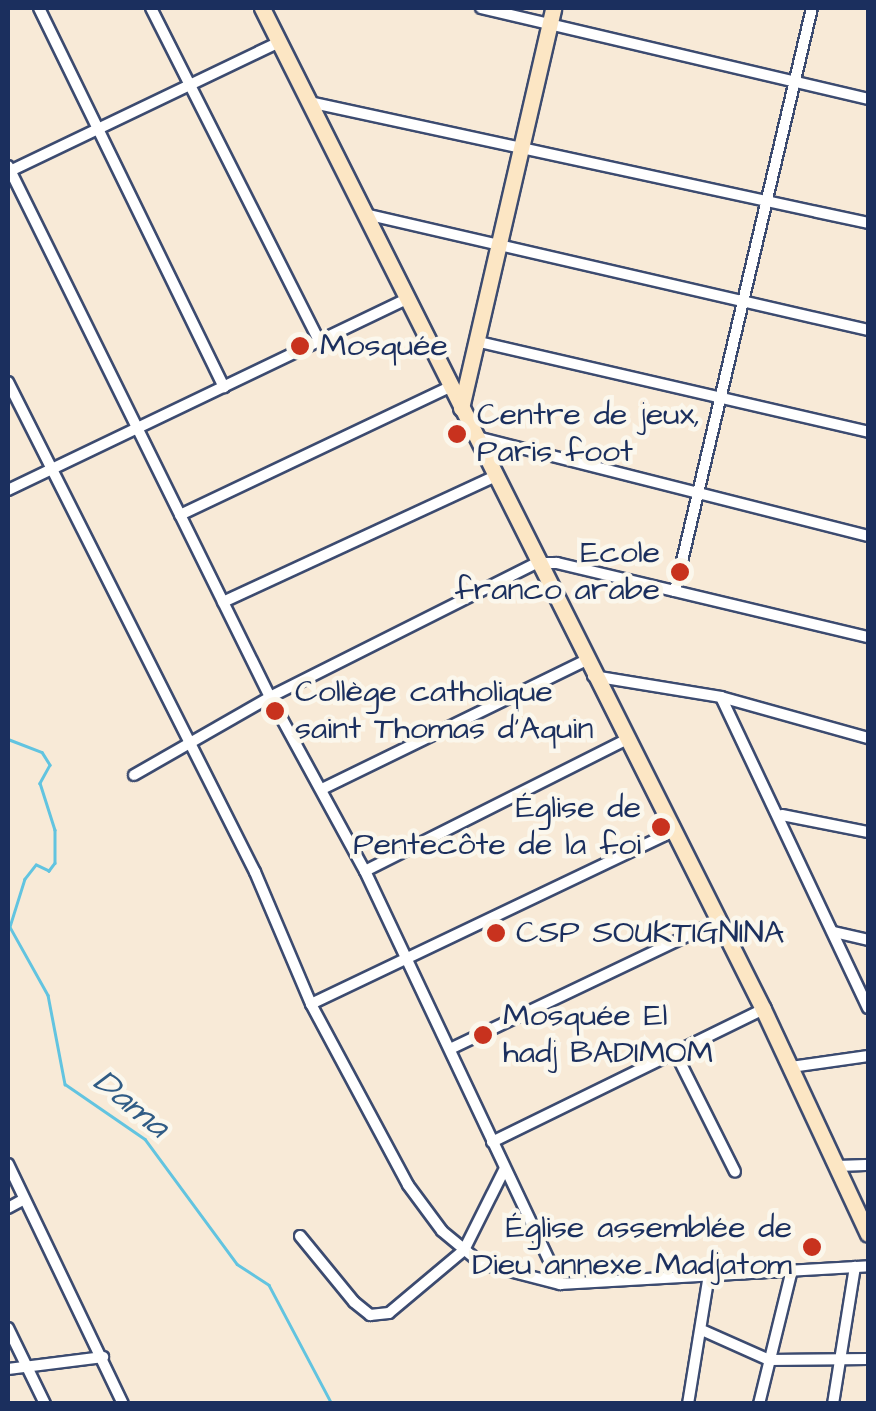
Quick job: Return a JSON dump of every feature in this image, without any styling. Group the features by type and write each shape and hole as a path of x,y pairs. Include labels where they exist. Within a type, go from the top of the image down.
{"street":[{"path":"39,8 224,387"},
{"path":"152,8 319,341"},
{"path":"262,8 588,668 763,1009 868,1234"},
{"path":"481,8 551,15 868,99"},
{"path":"674,590 721,398 762,200 812,8"},
{"path":"461,408 551,15"},
{"path":"279,42 188,81 8,170 270,697 364,871 560,1284"},
{"path":"309,102 521,145 868,224"},
{"path":"365,214 868,330"},
{"path":"8,490 407,299"},
{"path":"475,341 868,432"},
{"path":"8,382 254,872 311,1004 408,1184 464,1250 499,1270 560,1284 868,1266"},
{"path":"180,515 450,387"},
{"path":"474,436 696,496 868,536"},
{"path":"223,602 494,477"},
{"path":"134,775 270,697 536,563 674,590 868,637"},
{"path":"322,789 588,668 721,697 868,738"},
{"path":"721,697 782,815 868,1008"},
{"path":"364,871 627,739"},
{"path":"782,815 868,832"},
{"path":"311,1004 671,832"},
{"path":"450,1048 716,922"},
{"path":"834,932 868,940"},
{"path":"492,1142 763,1009"},
{"path":"674,1050 735,1172"},
{"path":"791,1067 868,1056"},
{"path":"8,1164 123,1404"},
{"path":"834,1166 868,1165"},
{"path":"300,1236 354,1302 379,1316 464,1250 504,1170"},
{"path":"8,1208 24,1199"},
{"path":"834,1404 845,1359 855,1267"},
{"path":"759,1404 792,1270"},
{"path":"688,1404 704,1331 709,1274"},
{"path":"8,1328 45,1404"},
{"path":"704,1331 769,1360 868,1359"},
{"path":"8,1368 103,1357"}],"waterway":[{"name":"Dama","path":"8,739 42,752 50,765 40,783 55,830 55,863 49,871 36,865 25,879 10,927 48,995 65,1084 145,1139 237,1264 269,1285 332,1404"}],"place":[{"name":"Mosquée","path":"300,346"},
{"name":"Centre de jeux, Paris foot","path":"457,434"},
{"name":"Ecole franco arabe","path":"680,572"},
{"name":"Collège catholique saint Thomas d'Aquin","path":"275,711"},
{"name":"Église de Pentecôte de la foi","path":"661,827"},
{"name":"CSP SOUKTIGNINA","path":"496,933"},
{"name":"Mosquée El hadj BADIMOM","path":"483,1035"},
{"name":"Église assemblée de Dieu annexe Madjatom","path":"812,1247"}]}
